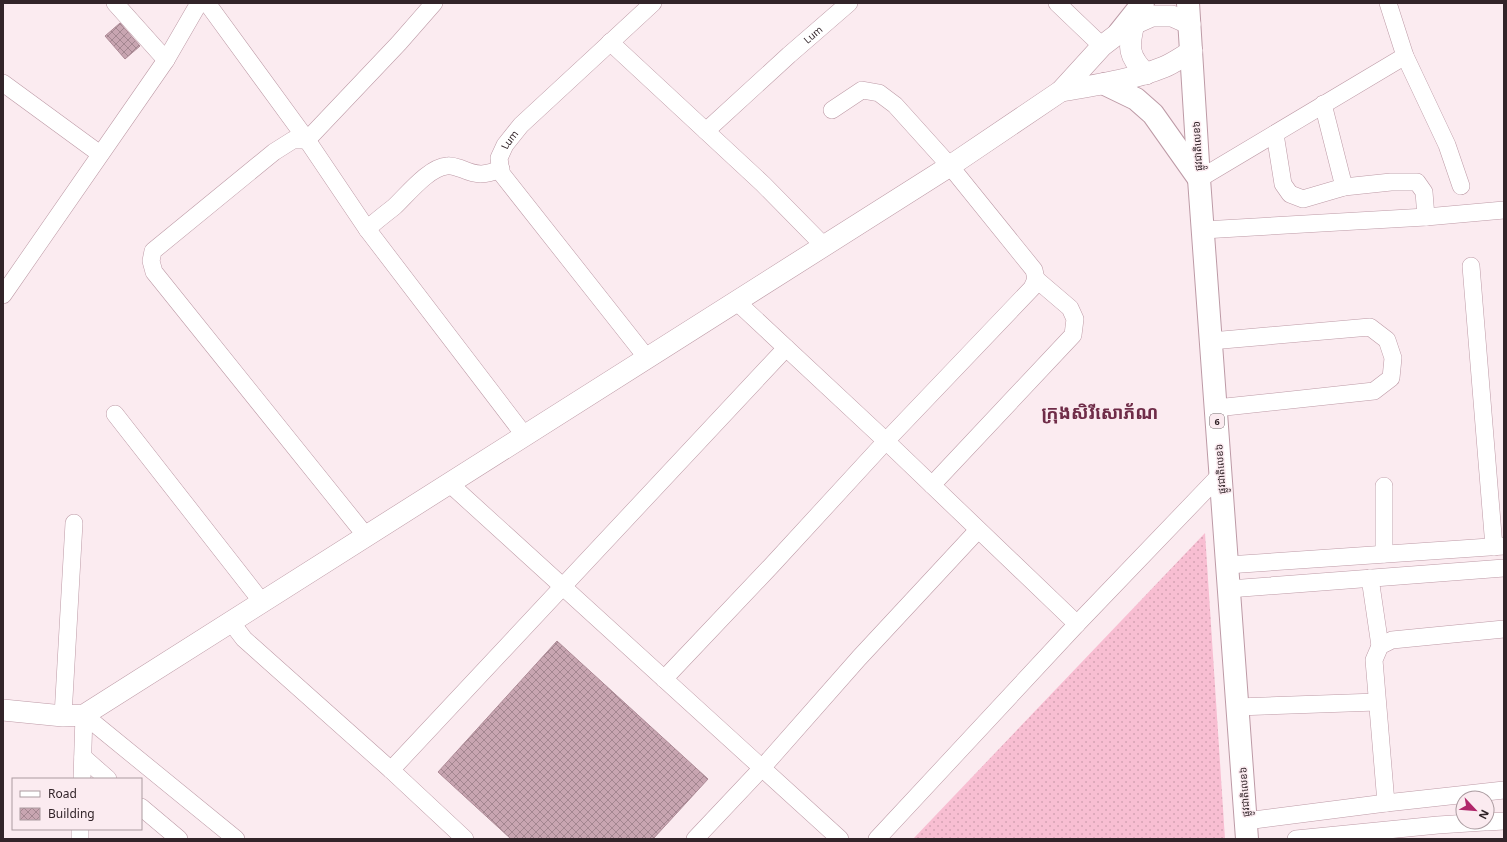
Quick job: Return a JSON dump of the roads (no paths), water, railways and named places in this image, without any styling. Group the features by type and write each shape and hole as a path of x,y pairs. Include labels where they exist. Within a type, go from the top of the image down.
{"highway":[{"path":"1127,28 1143,3"},
{"name":"ផ្លូវជាតិលេខ៦","path":"1188,3 1199,179 1246,830"},
{"path":"1105,84 1136,99 1153,114 1199,179"}],"main road":[{"path":"3,710 63,716 84,715 950,166 1061,91 1102,46 1127,28 1152,16 1172,16 1190,24"},
{"path":"1127,28 1131,37 1131,54 1135,63 1146,74"},
{"path":"1061,91 1105,84 1146,74 1166,66 1192,51"}],"street":[{"path":"115,3 166,60"},
{"path":"3,295 166,60 200,3"},
{"path":"207,3 307,140 367,229 525,436"},
{"path":"366,536 154,272 151,261 153,251 274,152 293,140 307,140 399,43 434,3"},
{"name":"Lum","path":"501,169 499,158 505,145 521,125 653,3"},
{"name":"Lum","path":"706,131 789,55 849,3"},
{"path":"1057,3 1102,46"},
{"path":"1388,3 1405,56 1447,145 1461,186"},
{"path":"610,42 763,184 824,246"},
{"path":"1199,179 1405,56"},
{"path":"3,83 100,154"},
{"path":"664,679 772,565 886,440 1032,288 1036,279 1034,270 950,166 895,105 879,93 862,90 832,110"},
{"path":"1323,104 1344,187"},
{"path":"1275,134 1282,184 1290,194 1303,199 1344,187 1391,182 1417,182 1424,192 1426,217"},
{"path":"367,229 395,206 422,179 438,169 447,166 456,167 476,174 488,174 501,169 501,173 647,358"},
{"path":"1203,230 1426,217 1504,210"},
{"path":"1227,565 1499,546 1471,266"},
{"path":"932,485 1073,335 1075,319 1070,308 1036,279"},
{"path":"737,302 886,440 1077,624"},
{"path":"1211,341 1370,327 1387,340 1393,358 1391,378 1374,391 1216,408"},
{"path":"391,770 786,348"},
{"path":"115,414 262,602"},
{"path":"877,839 1077,624 1221,474"},
{"path":"450,484 840,839"},
{"path":"1384,486 1384,554"},
{"path":"63,716 74,523"},
{"path":"695,839 762,768 859,658 978,530"},
{"path":"1229,589 1504,568"},
{"path":"1370,578 1380,646 1374,660 1386,803"},
{"path":"231,622 244,639 391,770 465,839"},
{"path":"1380,646 1392,640 1504,629"},
{"path":"1238,707 1377,702"},
{"path":"82,778 84,715"},
{"path":"84,715 236,839"},
{"path":"83,757 107,778"},
{"path":"1246,830 1386,803 1504,790"},
{"path":"142,808 177,838"},
{"path":"1296,839 1455,824"}],"district":[{"name":"ក្រុងសិរីសោភ័ណ","path":"1100,412"}]}
